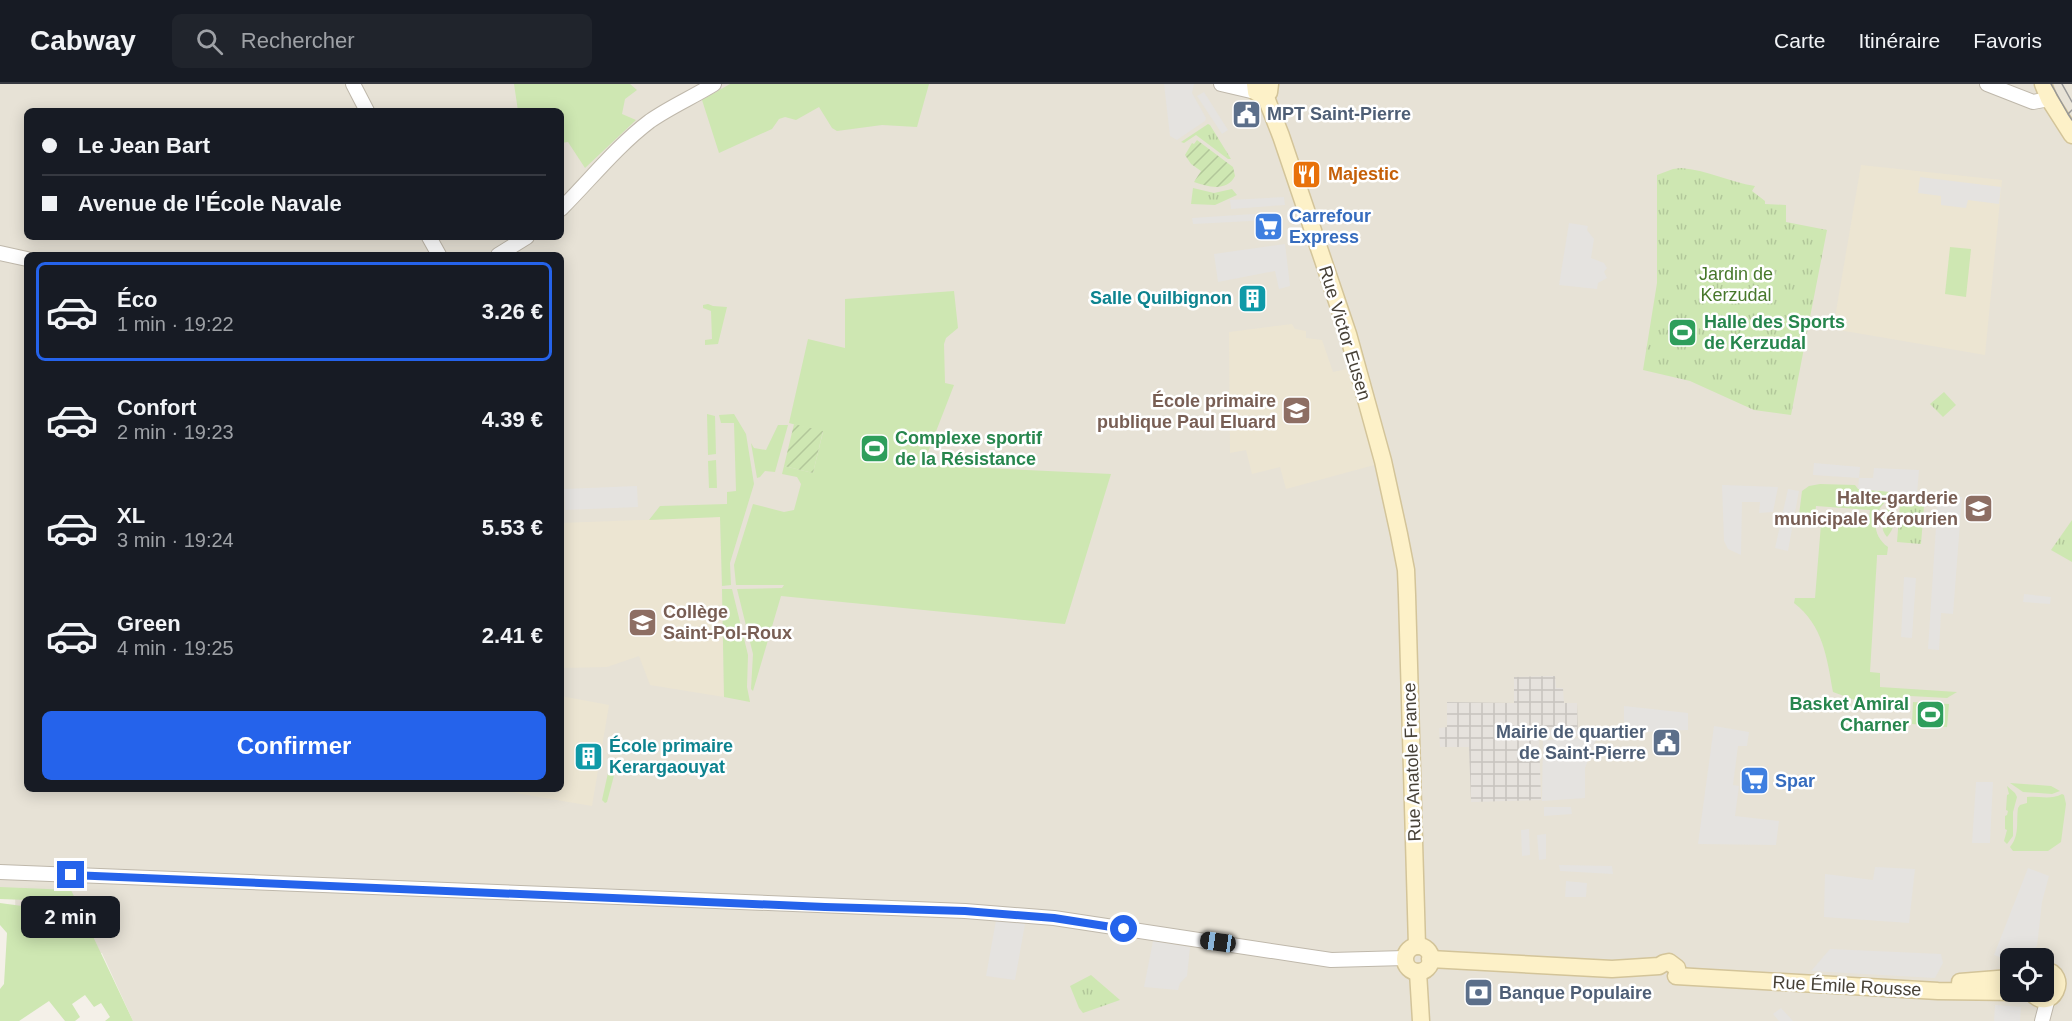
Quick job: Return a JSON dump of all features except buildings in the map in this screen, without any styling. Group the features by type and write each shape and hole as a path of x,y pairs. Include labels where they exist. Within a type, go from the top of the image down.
{"main road":[{"name":"Rue Victor Eusen","path":"1261,88 1281,136 1348,334 1383,461 1403,552 1406,578"},
{"path":"2046,91 2072,135"},
{"name":"Rue Anatole France","path":"1406,578 1411,952"},
{"path":"1425,948 1430,959 1428,967 1418,972 1409,969 1411,952 1425,948"},
{"name":"Rue Émile Rousse","path":"1430,959 1668,972 1938,991 2000,992"},
{"path":"1418,972 1422,1021"},
{"name":"Rue Émile Rousse","path":"1668,972 1751,973 1779,977 1924,984 2000,979"}],"street":[{"path":"353,84 365,108"},
{"path":"1221,84 1251,91 1261,88"},
{"path":"1987,84 2033,102 2046,91"},
{"path":"564,206 622,145 648,123 711,86"},
{"path":"503,252 522,240"},
{"path":"0,253 24,258"},
{"path":"0,872 965,911 1054,918 1331,960 1411,952"},
{"path":"2040,1021 2047,1002"}],"shaded area":[{"path":"0,84 2072,84 2072,1021 133,1021 102,953 16,951 15,888 0,888"},
{"path":"1164,84 1194,84 1192,93 1206,118 1177,140 1170,136"},
{"path":"1204,92 1228,130 1222,134 1197,96"},
{"path":"1861,165 2002,180 1985,355 1833,329"},
{"path":"1920,177 2001,187 1999,204 1968,200 1966,208 1941,205 1941,196 1918,193"},
{"path":"1284,197 1285,205 1231,209 1230,200"},
{"path":"1269,213 1270,220 1193,224 1192,218"},
{"path":"1569,223 1588,226 1587,230 1594,239 1591,258 1604,263 1607,268 1604,272 1607,278 1598,283 1597,289 1559,285"},
{"path":"1285,244 1290,286 1279,289 1275,271 1218,282 1214,254"},
{"name":"École primaire publique Paul Eluard","path":"1292,324 1295,329 1306,331 1306,338 1322,340 1333,372 1352,368 1378,464 1286,489 1280,467 1252,474 1246,450 1230,453 1229,332"},
{"path":"1814,463 1860,467 1859,478 1813,475"},
{"path":"1874,468 1919,470 1917,494 1858,489 1859,478 1873,478"},
{"path":"1722,485 1778,487 1773,512 1759,513 1760,502 1742,502 1741,555 1728,549 1724,541"},
{"path":"637,486 638,507 565,510 564,489"},
{"path":"1788,489 1799,491 1788,551 1775,548"},
{"path":"1938,496 1962,497 1953,614 1941,613 1939,650 1928,649"},
{"name":"Collège Saint-Pol-Roux","path":"720,517 724,697 650,685 639,656 607,667 564,668 564,523"},
{"path":"1904,577 1916,578 1912,638 1901,637"},
{"path":"2024,594 2051,597 2050,604 2023,602"},
{"path":"1555,676 1556,688 1563,688 1564,703 1577,703 1578,736 1539,737 1541,800 1471,802 1469,747 1440,747 1439,728 1447,727 1447,702 1514,703 1514,677"},
{"path":"564,697 609,705 592,806 509,792 564,792"},
{"path":"1624,706 1688,713 1688,730 1624,733"},
{"path":"1714,726 1749,732 1747,746 1738,746 1733,785 1739,786 1735,816 1779,821 1776,845 1698,844"},
{"path":"1597,737 1585,768 1585,798 1542,801 1543,740"},
{"path":"1976,782 1993,782 1990,843 1972,843"},
{"path":"1544,807 1571,807 1572,814 1544,816"},
{"path":"1529,829 1530,855 1522,856 1521,830"},
{"path":"1546,834 1546,859 1539,860 1537,835"},
{"path":"1559,865 1612,866 1613,874 1560,871"},
{"path":"1875,867 1915,869 1909,923 1824,917 1825,874 1873,880"},
{"path":"2028,868 2049,876 2042,902 2037,946 2035,948 2000,948 2000,957 1994,955"},
{"path":"1566,881 1587,883 1586,897 1565,897"},
{"path":"996,920 1025,924 1015,980 986,976"},
{"path":"1153,941 1190,947 1187,976 1180,983 1178,990 1144,987"},
{"path":"1830,949 1941,954 1943,963 1935,978 1811,971"},
{"path":"1995,1005 2021,1007 2020,1021 1994,1021"},
{"path":"1781,1008 1793,1021 1779,1021 1773,1014"}],"green space":[{"path":"514,84 630,84 637,90 625,99 622,114 636,120 585,168 568,142 564,143 564,108 518,108"},
{"path":"730,84 929,84 917,127 882,125 837,131 832,128 819,107 796,120 785,117 779,119 772,129 719,153 702,100"},
{"path":"1208,124 1231,159 1196,135 1184,143 1181,142"},
{"path":"1197,140 1233,167 1235,176 1232,181 1217,187 1194,182 1201,171 1191,164 1185,155 1192,143 1194,144"},
{"name":"Jardin de Kerzudal","path":"1681,168 1755,186 1752,191 1765,201 1765,204 1786,205 1786,222 1827,230 1791,415 1754,410 1690,381 1643,370 1657,283 1657,175"},
{"path":"1193,188 1214,193 1232,189 1237,195 1215,205 1191,204"},
{"path":"1950,247 1971,249 1966,297 1945,294"},
{"name":"Complexe sportif de la Résistance","path":"954,291 958,328 946,338 944,344 945,383 954,385 923,465 1111,474 1065,624 781,596 753,691 751,689 753,654 737,589 782,588 784,585 736,585 734,565 753,504 784,512 794,510 801,484 797,477 782,474 784,466 813,473 823,432 789,423 808,339 845,348 845,299"},
{"path":"703,305 727,307 718,344 705,345 705,340 712,339 711,311 703,308"},
{"path":"1944,392 1956,405 1943,417 1930,404"},
{"path":"707,414 715,416 716,454 708,455"},
{"path":"734,414 746,434 754,484 730,563 731,585 722,586 720,517 649,520 660,506 727,504 727,492 736,491 734,423 721,423 719,415"},
{"path":"794,424 823,431 813,473 784,466"},
{"path":"778,425 788,425 775,472 765,471 757,478 751,443 754,448 766,450"},
{"path":"716,460 717,488 709,488 708,461"},
{"path":"1855,485 1858,489 1904,493 1886,501 1877,516 1877,532 1888,547 1887,555 1877,555 1870,672 1880,673 1880,687 1957,692 1947,698 1910,696 1909,699 1874,707 1833,692 1818,632 1804,612 1794,603 1795,598 1815,598 1821,524 1868,526 1870,510 1816,506 1815,516 1799,515 1802,491 1809,486"},
{"path":"1900,504 1924,506 1921,544 1897,542"},
{"path":"1890,507 1894,515 1894,522 1887,537 1882,521"},
{"path":"2072,520 2072,562 2051,550"},
{"path":"722,589 732,589 748,655 747,687 750,702 724,697"},
{"name":"Basket Amiral Charner","path":"1913,702 1949,704 1947,727 1912,724"},
{"path":"610,764 616,768 605,803 602,800"},
{"path":"2010,783 2051,786 2060,791 2052,794 2023,792"},
{"path":"2007,786 2017,797 2013,812 2013,836 2007,844 2004,841 2007,830 2005,829 2005,816 2008,811 2006,810 2007,795 2009,794"},
{"path":"2062,794 2066,804 2061,842 2048,851 2013,851 2010,847 2016,833 2020,805 2027,803 2027,797 2049,797"},
{"path":"0,887 71,890 133,1021 105,1021 110,1017 101,1003 94,1007 85,995 72,1004 80,1017 75,1021 65,1021 49,1001 19,1021 0,1021 0,989 4,984 7,933 0,925 0,903 22,906 26,931 29,934 60,936 62,927 56,920 55,901 0,899"},
{"path":"1091,975 1120,1000 1083,1013 1070,986"}],"tram line":[{"path":"2051,84 2068,114 2072,110 2068,114 2072,120"},
{"path":"2062,84 2072,102"}],"place":[{"name":"MPT Saint-Pierre","path":"1246,114"},
{"name":"Majestic","path":"1307,174"},
{"name":"Carrefour Express","path":"1268,226"},
{"name":"Salle Quilbignon","path":"1253,298"},
{"name":"Halle des Sports de Kerzudal","path":"1683,332"},
{"name":"École primaire publique Paul Eluard","path":"1297,411"},
{"name":"Complexe sportif de la Résistance","path":"874,448"},
{"name":"Halte-garderie municipale Kérourien","path":"1979,508"},
{"name":"Collège Saint-Pol-Roux","path":"642,622"},
{"name":"Basket Amiral Charner","path":"1930,714"},
{"name":"Mairie de quartier de Saint-Pierre","path":"1667,742"},
{"name":"École primaire Kerargaouyat","path":"588,756"},
{"name":"Spar","path":"1754,781"},
{"name":"Banque Populaire","path":"1478,993"}],"route":[{"path":"71,875 965,911 1054,918 1124,929"}]}
